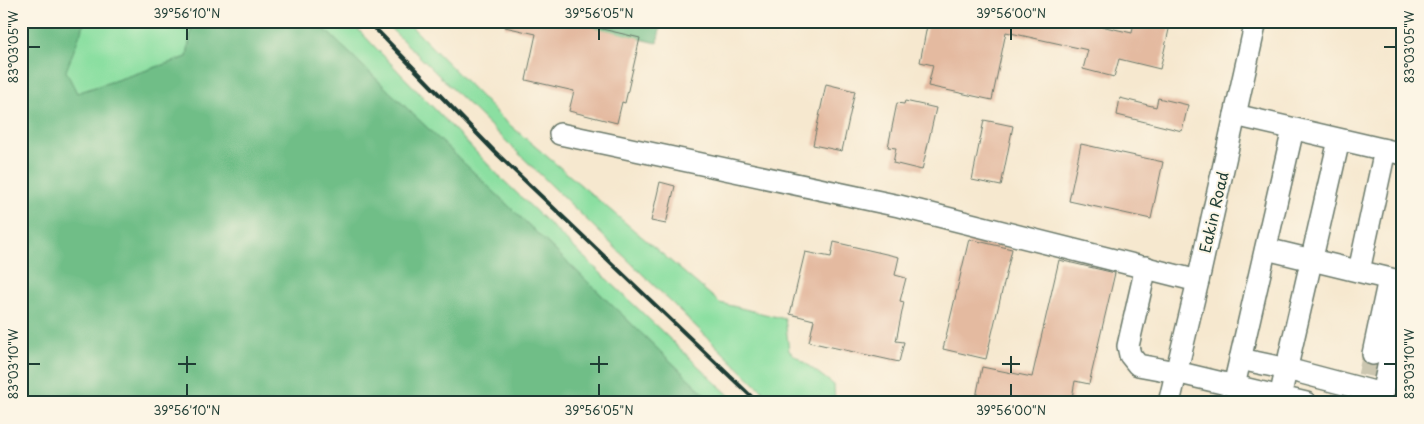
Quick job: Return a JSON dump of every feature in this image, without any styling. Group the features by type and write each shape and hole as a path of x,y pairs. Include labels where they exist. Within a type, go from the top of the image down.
{"street":[{"name":"Eakin Road","path":"1169,403 1256,21"},
{"path":"1235,116 1394,152 1359,272"},
{"path":"1234,386 1294,129"},
{"path":"560,134 899,206 1198,281"},
{"path":"1280,397 1340,140"},
{"path":"1266,249 1396,280 1373,354"},
{"path":"1146,267 1128,346 1130,355 1138,365 1176,372 1306,403"},
{"path":"1240,359 1374,391 1403,299"}],"green space":[{"path":"21,21 85,21 66,71 77,93 187,57 191,21 316,21 714,403 21,403"},
{"path":"85,21 191,21 187,57 77,93 65,71"},
{"path":"316,21 350,21 501,178 737,403 714,403"},
{"path":"383,21 406,21 504,120 720,303 785,319 789,351 834,385 835,403 777,403 755,384"},
{"path":"566,21 662,21 657,43"}],"building":[{"path":"505,21 569,21 640,38 625,103 622,102 617,123 569,111 574,91 526,80 536,34 505,27"},
{"path":"928,21 1079,21 1132,33 1134,21 1151,21 1170,25 1160,69 1119,59 1114,77 1083,69 1088,50 1006,32 992,100 928,86 933,65 920,62"},
{"path":"826,84 855,91 842,151 813,145"},
{"path":"1120,98 1156,107 1158,98 1188,105 1182,131 1117,115"},
{"path":"905,101 936,108 922,170 893,163 896,148 888,147 897,103 904,104"},
{"path":"984,120 1013,126 1001,186 972,180"},
{"path":"1081,144 1163,162 1151,219 1069,201"},
{"path":"660,182 675,186 666,224 651,221"},
{"path":"969,239 1012,249 986,359 943,349"},
{"path":"834,242 899,257 895,275 906,278 900,301 904,302 896,341 904,342 899,362 809,342 814,320 790,314 805,252 831,257"},
{"path":"1059,260 1115,273 1089,384 1075,381 1071,403 975,403 982,367 1032,377"}],"tunnel":[{"path":"1368,376 1373,354"}],"railway":[{"path":"368,21 495,152 758,403"}]}
